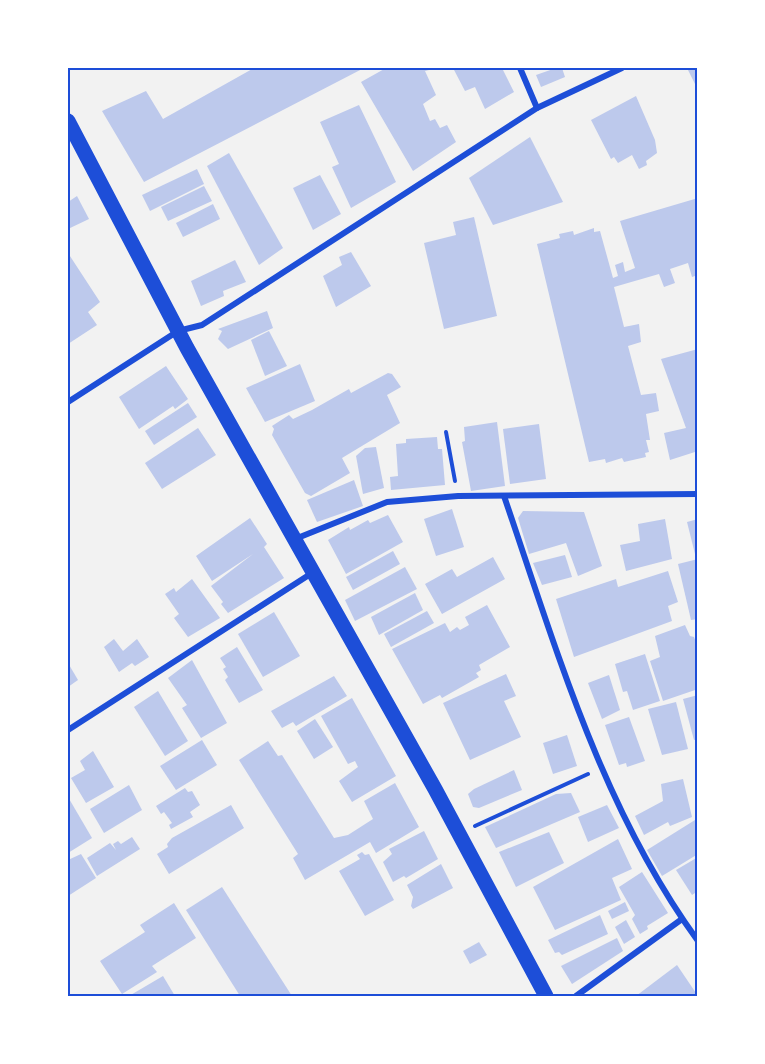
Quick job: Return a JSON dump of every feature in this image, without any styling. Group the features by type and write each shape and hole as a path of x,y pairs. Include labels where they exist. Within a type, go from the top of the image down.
{"main road":[{"path":"68,121 178,331 460,834 546,996"}],"street":[{"path":"520,68 537,108"},
{"path":"68,402 178,331 202,325 537,108 622,68"},
{"path":"295,539 387,502 458,496 698,494"},
{"path":"504,496 580,717 632,831 682,919 698,941"},
{"path":"68,730 313,573"},
{"path":"576,996 682,919"}],"path":[{"path":"446,432 458,496"},
{"path":"460,834 603,767"}],"building":[{"path":"254,68 364,68 144,182 102,111 146,91 163,119"},
{"path":"386,68 427,68 429,70 425,71 436,95 423,104 430,121 435,119 440,128 447,125 456,142 413,171 361,82"},
{"path":"453,68 502,68 514,92 485,109 475,87 465,91"},
{"path":"562,68 565,77 541,87 536,75"},
{"path":"687,68 698,68 698,90"},
{"path":"636,96 655,140 657,153 646,161 647,165 639,169 632,155 618,163 614,157 611,159 591,120"},
{"path":"359,105 396,182 351,208 332,167 339,164 320,122"},
{"path":"530,137 563,202 493,225 469,178"},
{"path":"229,153 283,248 259,265 207,166"},
{"path":"197,169 204,184 150,211 142,195"},
{"path":"320,175 341,214 313,230 293,188"},
{"path":"204,186 212,201 168,221 161,207"},
{"path":"77,196 89,219 68,229 68,202"},
{"path":"698,198 698,275 692,277 688,263 670,269 675,283 664,287 659,274 614,287 624,327 639,324 641,342 628,346 641,395 656,393 659,411 646,414 650,440 646,440 649,452 645,453 646,457 624,462 622,458 606,463 605,459 589,462 537,244 560,238 559,234 573,231 574,235 594,228 594,232 600,231 613,278 618,276 615,265 623,262 625,272 635,268 620,221"},
{"path":"213,204 220,219 183,237 176,223"},
{"path":"474,217 497,316 444,329 424,243 456,235 453,222"},
{"path":"351,252 371,286 336,307 323,276 342,265 339,257"},
{"path":"68,253 100,302 88,312 97,325 68,344"},
{"path":"235,260 246,282 223,291 224,296 201,306 191,281"},
{"path":"267,311 273,328 228,349 218,339 222,331 218,329"},
{"path":"269,331 287,366 265,376 251,340"},
{"path":"698,349 698,451 670,460 664,433 686,428 661,359"},
{"path":"300,364 315,401 265,422 246,388"},
{"path":"166,366 188,399 175,409 173,406 139,429 119,397"},
{"path":"388,373 392,374 401,387 387,395 400,423 342,458 350,473 311,496 305,493 272,435 274,429 272,426 289,415 293,419 349,389 351,393"},
{"path":"188,403 197,417 154,445 145,431"},
{"path":"497,422 505,486 471,491 462,442 465,441 464,427"},
{"path":"539,424 546,479 510,484 503,429"},
{"path":"198,428 216,455 162,489 145,463"},
{"path":"437,437 438,449 442,449 445,485 391,490 390,477 398,476 396,444 406,443 406,439"},
{"path":"376,447 384,488 363,494 356,456 365,448"},
{"path":"354,480 363,506 317,522 307,500"},
{"path":"452,509 464,547 436,556 424,519"},
{"path":"523,511 584,512 602,566 578,576 566,543 529,554 518,518"},
{"path":"388,515 403,542 346,574 328,540 349,527 350,530 368,520 370,523"},
{"path":"250,518 267,544 264,547 284,578 228,613 211,586 253,554 212,581 196,556"},
{"path":"665,519 672,559 626,571 620,545 640,541 638,524"},
{"path":"698,519 698,554 695,554 687,522"},
{"path":"393,551 400,564 353,590 346,577"},
{"path":"565,555 572,577 542,585 533,563"},
{"path":"493,557 505,579 442,614 425,584 452,569 457,577"},
{"path":"698,559 698,619 691,620 678,564"},
{"path":"405,567 417,589 355,621 345,600"},
{"path":"668,571 678,602 668,606 672,621 574,657 556,599 616,579 618,587"},
{"path":"192,579 220,618 188,637 174,618 179,614 165,594 174,588 176,592"},
{"path":"415,593 423,610 379,635 371,617"},
{"path":"487,605 510,647 479,665 481,670 476,673 479,677 442,698 440,695 423,704 392,649 445,623 450,632 457,627 460,630 469,625 465,617"},
{"path":"427,611 434,623 391,647 384,634"},
{"path":"274,612 300,656 263,677 238,634"},
{"path":"685,625 690,636 694,637 698,648 698,689 663,701 650,661 660,657 655,636"},
{"path":"114,639 123,651 137,639 149,657 135,666 132,663 119,672 104,647"},
{"path":"237,647 263,690 239,703 225,680 228,677 223,669 226,667 220,658"},
{"path":"645,654 660,701 633,710 627,691 623,692 615,664"},
{"path":"192,660 227,723 201,738 182,708 187,705 168,678"},
{"path":"68,663 78,680 68,687"},
{"path":"506,674 516,696 504,701 521,737 470,760 443,703"},
{"path":"609,675 620,710 602,719 588,683"},
{"path":"334,676 347,696 296,726 293,722 282,728 271,711"},
{"path":"158,691 188,741 165,756 134,707"},
{"path":"698,695 698,739 694,740 683,699"},
{"path":"352,698 396,776 352,802 339,781 358,767 355,761 348,764 321,716"},
{"path":"676,702 688,749 662,755 648,709"},
{"path":"629,717 645,761 627,767 626,763 619,765 605,725"},
{"path":"315,719 333,747 314,759 297,731"},
{"path":"567,735 577,766 553,774 543,743"},
{"path":"202,740 217,765 176,790 160,766"},
{"path":"268,741 278,756 282,755 334,838 348,835 373,819 364,801 395,783 419,827 376,853 370,842 305,880 293,858 298,854 239,760"},
{"path":"93,751 114,787 86,803 71,778 85,770 80,761"},
{"path":"514,770 522,790 479,808 473,807 468,794"},
{"path":"683,779 692,817 670,826 668,822 644,835 635,816 663,801 661,784"},
{"path":"129,785 142,810 104,833 90,809"},
{"path":"185,788 188,792 192,791 200,805 190,812 193,817 171,829 169,825 172,823 164,812 161,814 156,806"},
{"path":"571,793 580,812 496,848 485,827 556,794"},
{"path":"68,797 92,838 68,853"},
{"path":"231,805 244,828 169,874 157,854 168,847 167,844 172,838"},
{"path":"607,805 619,828 588,842 578,817"},
{"path":"695,820 698,854 662,876 647,850"},
{"path":"424,831 438,859 406,878 404,876 393,882 383,862 392,854 389,849"},
{"path":"549,832 564,863 516,887 499,852"},
{"path":"132,837 140,849 97,876 87,858 110,843 116,850 113,844 118,841 121,844"},
{"path":"618,839 632,869 612,878 621,900 555,930 533,887"},
{"path":"362,852 365,855 369,854 394,900 365,916 339,871 360,859 357,855"},
{"path":"81,854 96,878 68,896 68,860"},
{"path":"698,857 698,891 692,895 676,870"},
{"path":"441,864 453,888 413,909 411,906 413,897 407,885"},
{"path":"642,872 668,913 647,926 648,929 640,934 632,919 635,915 619,887"},
{"path":"222,887 292,996 240,996 186,910"},
{"path":"625,902 629,911 612,919 608,911"},
{"path":"174,903 196,938 152,966 157,972 122,994 100,961 145,932 140,925"},
{"path":"600,915 608,934 562,955 559,952 555,953 548,940"},
{"path":"626,920 635,937 624,944 615,927"},
{"path":"617,938 623,951 572,984 561,966"},
{"path":"479,942 487,955 470,964 463,951"},
{"path":"677,965 698,996 636,996"},
{"path":"163,976 175,996 129,996"}]}
